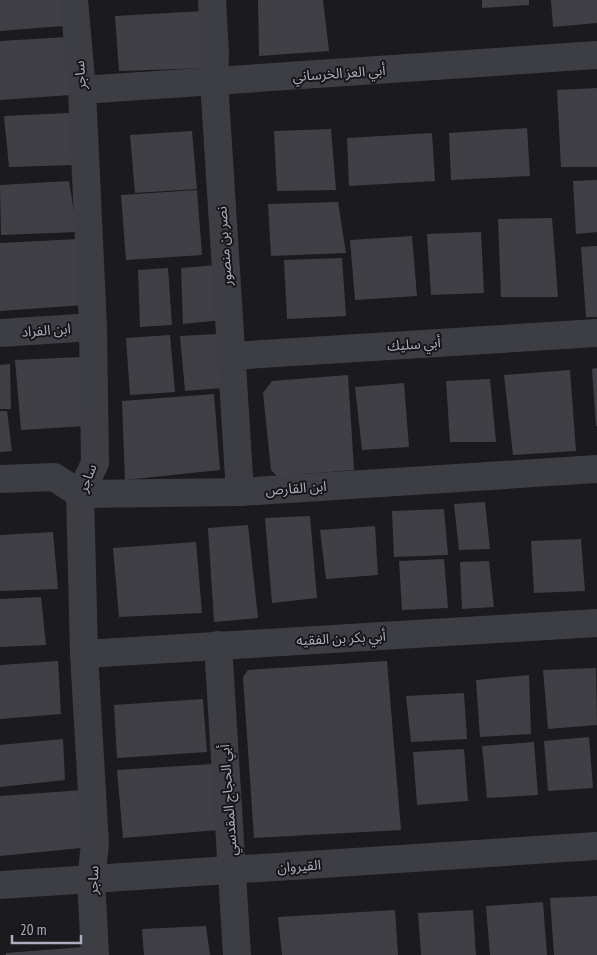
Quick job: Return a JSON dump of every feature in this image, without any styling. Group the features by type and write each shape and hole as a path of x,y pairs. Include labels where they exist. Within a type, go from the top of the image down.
{"street":[{"name":"ساجر","path":"74,0 82,90 92,327 95,463 80,494 84,654 95,844 91,879 96,955"},
{"name":"نصر بن منصور","path":"212,0 215,52 214,81 240,492"},
{"name":"أبي العز الخرساني","path":"82,90 597,55"},
{"name":"ابن الفراد","path":"0,333 92,327"},
{"name":"أبي سليك","path":"231,356 597,333"},
{"name":"ابن القارص","path":"80,494 240,492 597,469"},
{"path":"0,479 54,477 80,494"},
{"name":"أبي بكر بن الفقيه","path":"84,654 597,623"},
{"name":"أبي الحجاج المقدسي","path":"218,645 237,955"},
{"name":"القيروان","path":"0,885 597,846"}],"building":[{"path":"0,0 62,0 63,26 0,31"},
{"path":"258,0 323,0 329,51 259,56"},
{"path":"482,0 529,0 529,5 482,8"},
{"path":"551,0 597,0 597,23 553,27"},
{"path":"204,11 208,68 119,71 115,16"},
{"path":"67,37 70,95 0,100 0,41"},
{"path":"597,88 597,167 561,167 557,90"},
{"path":"69,113 75,165 9,167 4,116"},
{"path":"527,128 530,176 451,180 449,133"},
{"path":"331,129 336,190 277,191 274,131"},
{"path":"192,131 197,189 135,193 130,135"},
{"path":"432,133 435,181 349,186 347,138"},
{"path":"597,180 597,232 576,234 573,181"},
{"path":"69,181 77,232 1,235 0,185"},
{"path":"197,190 202,255 126,260 121,195"},
{"path":"338,202 346,253 271,256 268,204"},
{"path":"552,218 558,297 501,297 498,219"},
{"path":"481,232 484,293 431,295 427,234"},
{"path":"412,236 417,296 355,300 350,240"},
{"path":"78,239 85,305 0,311 0,243"},
{"path":"597,246 597,317 586,317 581,247"},
{"path":"342,258 346,316 287,319 284,260"},
{"path":"218,265 222,320 183,324 181,268"},
{"path":"168,268 172,325 140,327 138,270"},
{"path":"216,334 223,388 185,391 180,336"},
{"path":"170,335 175,392 130,395 126,338"},
{"path":"80,357 85,426 21,430 15,360"},
{"path":"10,364 11,409 0,409 0,365"},
{"path":"597,368 597,426 596,426 592,369"},
{"path":"570,370 576,451 513,455 504,375"},
{"path":"348,375 354,470 277,476 271,470 263,393 272,381"},
{"path":"490,379 496,442 450,442 446,381"},
{"path":"404,383 409,447 362,450 355,387"},
{"path":"214,394 220,470 125,480 122,401"},
{"path":"0,411 7,411 12,451 0,452"},
{"path":"485,502 490,549 459,550 454,504"},
{"path":"444,509 448,555 394,557 392,511"},
{"path":"310,516 317,598 272,603 265,518"},
{"path":"248,525 258,618 214,622 208,528"},
{"path":"375,526 378,575 326,579 320,530"},
{"path":"53,532 58,589 0,591 0,535"},
{"path":"581,539 585,591 534,593 531,541"},
{"path":"196,542 202,613 119,617 113,548"},
{"path":"444,559 448,608 402,610 399,561"},
{"path":"489,561 494,607 462,609 460,562"},
{"path":"41,597 46,645 0,647 0,599"},
{"path":"58,661 61,714 0,719 0,665"},
{"path":"387,661 401,830 254,838 243,677 248,670"},
{"path":"596,668 597,725 548,729 543,670"},
{"path":"529,675 531,734 480,737 476,680"},
{"path":"464,693 467,739 411,742 406,696"},
{"path":"203,699 207,752 117,758 114,705"},
{"path":"589,737 593,788 548,791 544,741"},
{"path":"63,739 65,780 0,787 0,745"},
{"path":"534,742 538,795 487,798 482,746"},
{"path":"464,749 468,801 417,805 413,752"},
{"path":"213,764 218,830 123,838 117,770"},
{"path":"83,790 91,847 0,856 0,796"},
{"path":"597,896 597,955 554,955 550,898"},
{"path":"543,902 547,955 490,955 486,906"},
{"path":"395,910 398,955 282,955 278,917"},
{"path":"473,910 476,955 421,955 418,913"},
{"path":"206,926 210,955 144,955 142,929"},
{"path":"84,947 85,955 6,955 6,953"}]}
